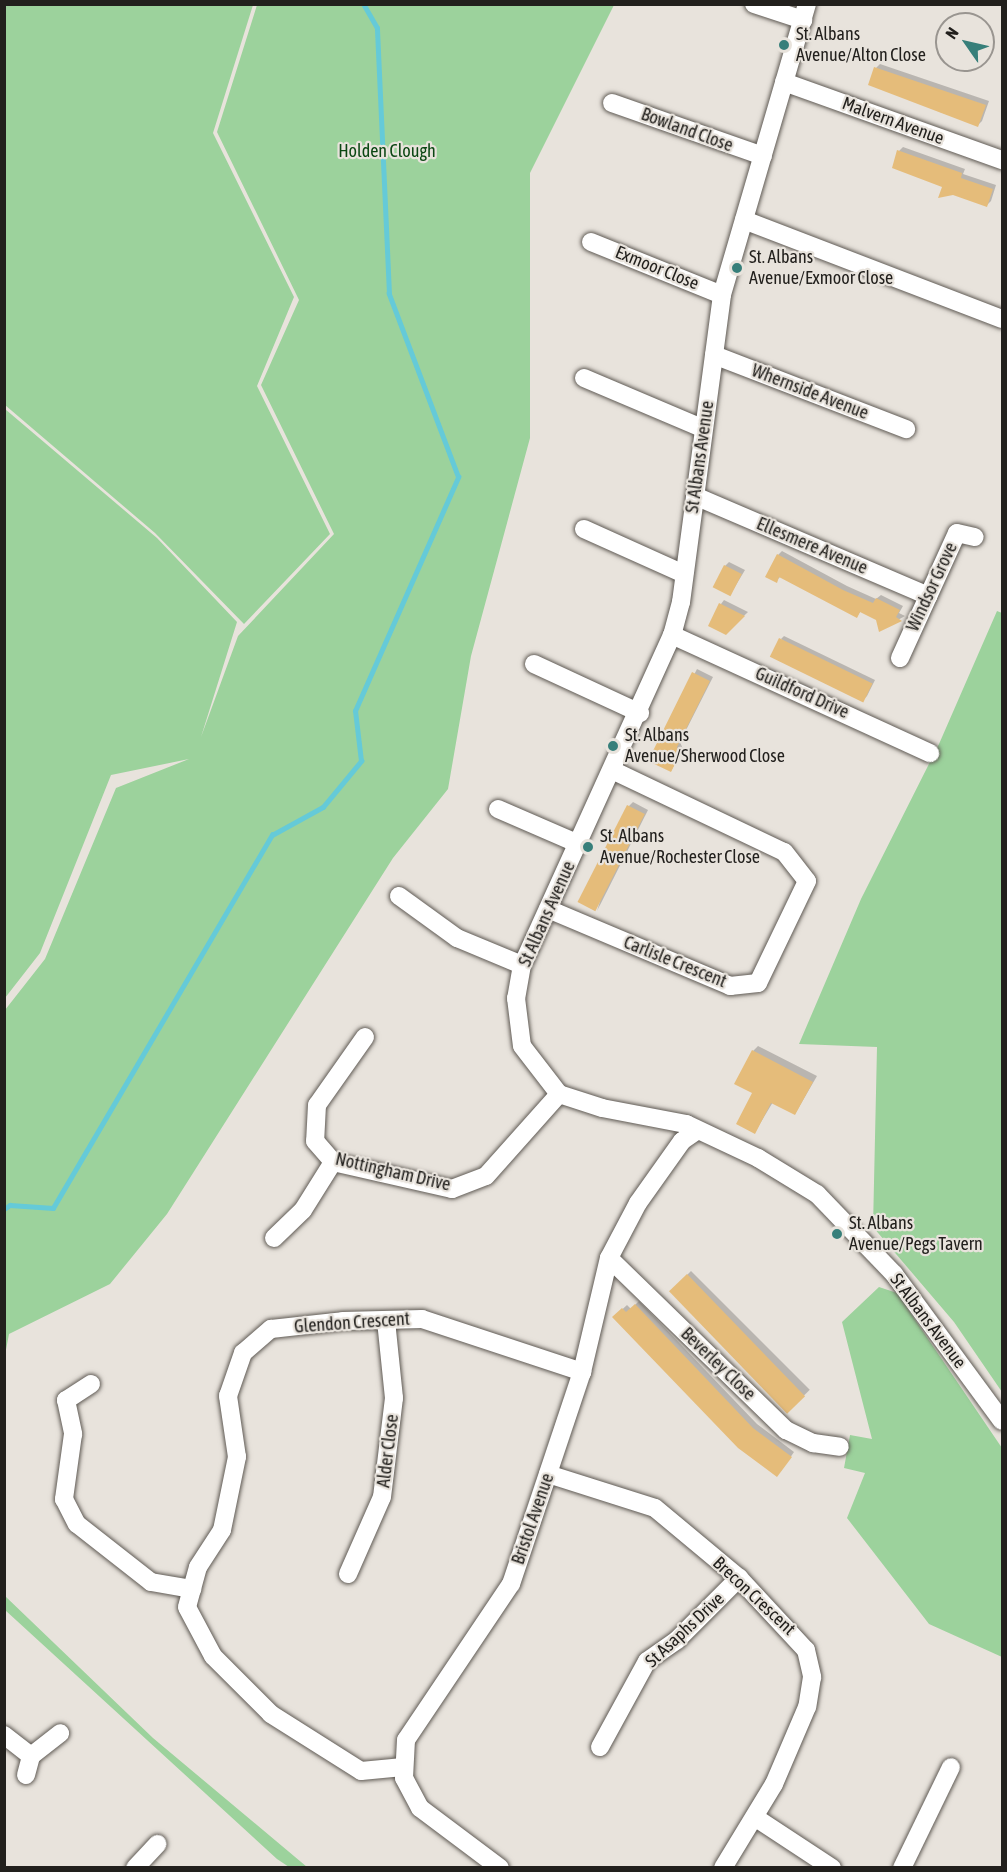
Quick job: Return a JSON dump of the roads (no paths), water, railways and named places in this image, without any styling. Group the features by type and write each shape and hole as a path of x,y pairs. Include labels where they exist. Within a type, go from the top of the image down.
{"street":[{"path":"754,4 805,12"},
{"name":"St Albans Avenue","path":"805,12 722,295 684,574 672,635 614,771 522,965 516,998 522,1046 559,1094 602,1108 686,1124 758,1158 817,1194 894,1274 1002,1421"},
{"name":"Malvern Avenue","path":"784,82 1002,160"},
{"name":"Bowland Close","path":"612,103 763,156"},
{"path":"744,220 1002,319"},
{"name":"Exmoor Close","path":"591,242 722,295"},
{"name":"Whernside Avenue","path":"714,355 906,429"},
{"path":"584,378 704,429"},
{"name":"Ellesmere Avenue","path":"695,496 928,596"},
{"path":"584,529 684,574"},
{"name":"Windsor Grove","path":"900,658 957,533 975,537"},
{"name":"Guildford Drive","path":"672,635 930,753"},
{"path":"534,664 640,713"},
{"name":"Carlisle Crescent","path":"548,909 730,986 758,983 807,881 784,852 614,771"},
{"path":"498,808 579,844"},
{"path":"399,897 457,938 522,965"},
{"name":"Nottingham Drive","path":"365,1038 317,1105 315,1142 333,1162 452,1189 486,1176 559,1094"},
{"name":"Bristol Avenue","path":"500,1868 420,1808 407,1788 403,1767 406,1740 414,1724 511,1584 582,1372 609,1258 638,1203 682,1141 698,1130"},
{"path":"274,1238 303,1210 333,1162"},
{"name":"Beverley Close","path":"609,1258 786,1430 813,1443 840,1447"},
{"name":"Glendon Crescent","path":"403,1767 361,1771 271,1714 213,1656 187,1606 198,1567 222,1530 237,1457 228,1396 243,1353 271,1329 344,1321 422,1319 582,1372"},
{"name":"Alder Close","path":"348,1574 382,1497 394,1398 386,1321"},
{"path":"91,1384 66,1401 73,1434 64,1499 77,1524 151,1582 192,1589"},
{"name":"Brecon Crescent","path":"548,1474 655,1508 739,1578 801,1640 812,1677 795,1738 756,1818 723,1868"},
{"name":"St Asaphs Drive","path":"600,1747 647,1662 677,1640 739,1578"},
{"path":"26,1776 31,1756 60,1733"},
{"path":"4,1735 31,1756"},
{"path":"902,1868 951,1767"},
{"path":"756,1818 832,1868"}],"waterway":[{"path":"4,1209 10,1205 53,1208 272,835 323,807 361,761 355,711 458,477 389,294 377,28 363,4"}],"place":[{"name":"St. Albans Avenue/Alton Close","path":"784,45"},
{"name":"St. Albans Avenue/Exmoor Close","path":"737,268"},
{"name":"St. Albans Avenue/Sherwood Close","path":"613,746"},
{"name":"St. Albans Avenue/Rochester Close","path":"588,847"},
{"name":"St. Albans Avenue/Pegs Tavern","path":"837,1234"}],"park label":[{"name":"Holden Clough","path":"387,151"}]}
